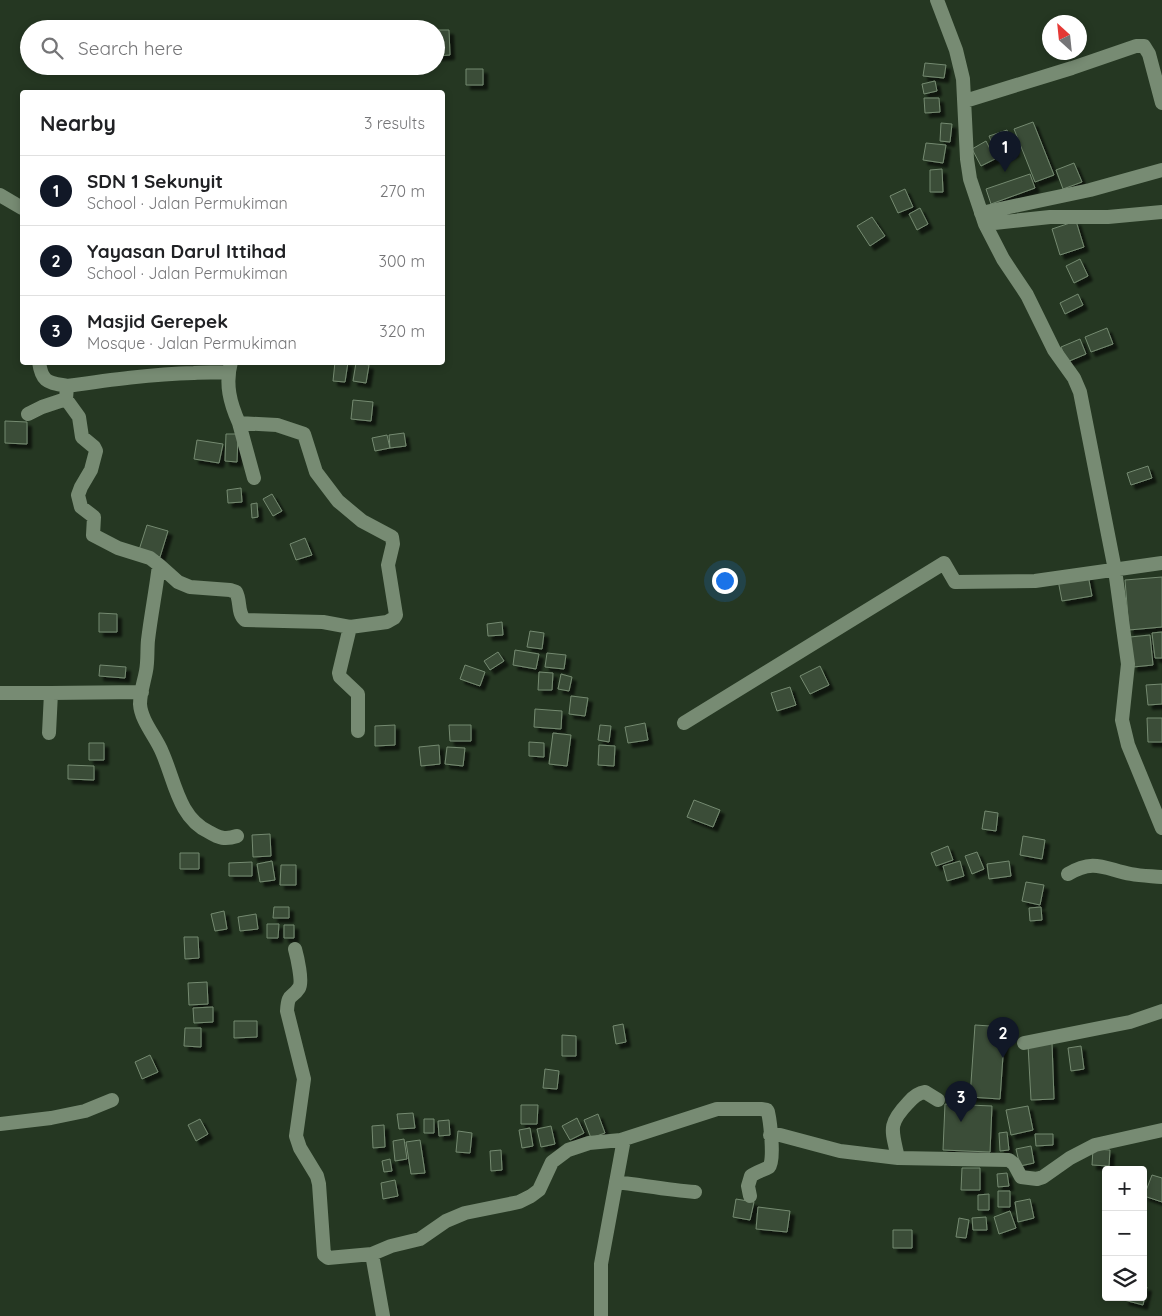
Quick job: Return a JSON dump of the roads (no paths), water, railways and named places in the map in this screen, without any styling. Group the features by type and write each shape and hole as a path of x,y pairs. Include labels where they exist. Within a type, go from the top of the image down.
{"street":[{"path":"937,0 956,50 963,79 967,158 970,179 983,219 1003,259 1027,295 1054,350 1074,378 1080,392 1114,570 1128,664 1122,720 1128,745 1162,828"},
{"path":"964,101 1136,46 1144,46 1149,54 1162,103"},
{"path":"983,219 1162,170"},
{"path":"0,195 20,207"},
{"path":"983,219 1050,216 1108,217 1162,212"},
{"path":"40,365 41,374 45,380 67,392 78,417 82,437 96,451 91,470 78,495 81,507 94,517 93,535 118,548 150,558 178,582 190,587 236,592 239,599 240,614 245,620 323,622 350,627 387,622 394,618 396,615 388,565 393,544 392,538 362,521 338,501 316,472 304,434 277,425 239,423"},
{"path":"28,414 67,392 115,380 195,372 211,374 230,367 229,396 239,423 254,478"},
{"path":"684,723 944,563 955,582 1035,581 1162,563"},
{"path":"159,565 140,706 143,716 162,753 185,811 193,822 222,838 227,839 237,836"},
{"path":"350,627 339,673 340,677 358,694 358,731"},
{"path":"0,693 142,692"},
{"path":"50,733 51,693"},
{"path":"1068,874 1077,868 1095,865 1129,874 1162,877"},
{"path":"295,949 301,984 298,990 291,995 287,1011 304,1079 296,1136 300,1148 317,1176 324,1255 328,1258 372,1254 391,1246 420,1239 446,1221 465,1213 519,1202 539,1190 552,1162 568,1150 589,1142 624,1139 716,1110 740,1108 767,1110 769,1115 772,1142 771,1163 768,1167 751,1176 748,1186 750,1196"},
{"path":"1024,1043 1130,1022 1162,1011"},
{"path":"898,1158 892,1129 896,1116 912,1099 922,1093 926,1092 938,1100"},
{"path":"0,1124 51,1118 85,1111 112,1100"},
{"path":"770,1135 780,1135 840,1151 898,1158 1009,1160 1014,1164 1021,1177 1037,1179 1095,1145 1162,1130"},
{"path":"601,1316 601,1264 624,1139"},
{"path":"616,1182 695,1192"},
{"path":"372,1254 383,1316"}],"place":[{"name":"SDN 1 Sekunyit","path":"1005,172"},
{"name":"Yayasan Darul Ittihad","path":"1003,1058"},
{"name":"Masjid Gerepek","path":"961,1122"}]}
